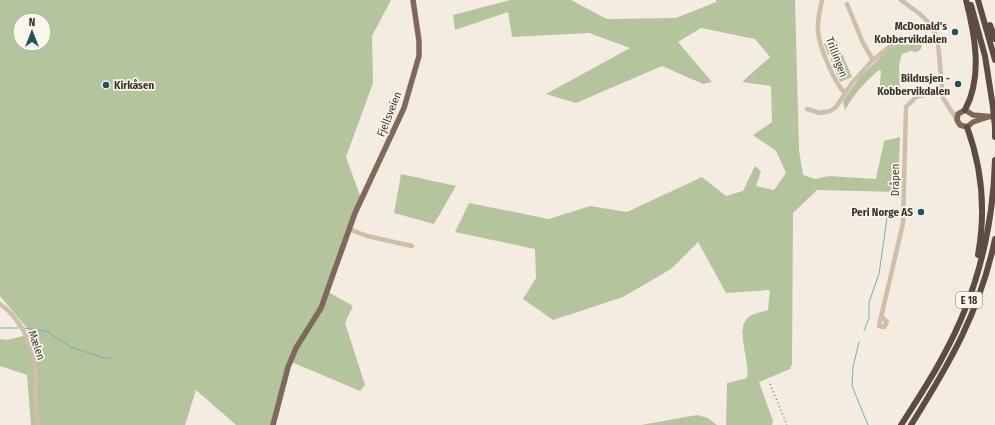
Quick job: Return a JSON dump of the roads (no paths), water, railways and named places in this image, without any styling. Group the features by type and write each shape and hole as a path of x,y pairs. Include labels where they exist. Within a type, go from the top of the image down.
{"highway":[{"path":"967,0 982,42 993,107 995,137"},
{"path":"962,111 971,99 976,71 972,28 967,0"},
{"path":"978,0 995,60"},
{"path":"982,0 995,39"},
{"path":"966,127 976,157 982,205 980,247 968,292 967,304"},
{"name":"E 18","path":"901,425 943,358 967,304 979,269 987,235 993,194 995,160"},
{"name":"E 18","path":"911,425 951,361 962,338 975,307 995,239"},
{"path":"990,259 995,250"}],"main road":[{"name":"Fjellsveien","path":"274,425 288,367 296,348 321,308 348,229 398,124 417,67 419,47 413,0"},
{"path":"988,117 973,122 966,127 960,125 957,120 962,111 973,115 995,117"},
{"path":"973,115 973,122"}],"street":[{"name":"Trillingen","path":"822,0 818,23 819,37 836,81 846,93"},
{"path":"901,0 920,14 933,27 938,43 943,98 957,120"},
{"path":"847,4 863,43 874,60"},
{"path":"807,109 820,113 828,112 836,107 874,60 890,46 909,40"},
{"name":"Dråpen","path":"881,316 903,223 906,107 916,97 942,90"},
{"path":"949,108 962,111"},
{"path":"348,229 373,238 412,246"},
{"name":"Mælen","path":"0,304 10,311 18,322 33,356 35,368 34,400 38,425"}],"waterway":[{"path":"864,331 869,318 869,302 879,274 888,211"},
{"path":"0,328 18,328"},
{"path":"23,328 46,331 71,347 104,358 110,358"},
{"path":"859,342 853,367 852,386 868,425"}],"railway":[{"path":"770,384 787,425"}],"place":[{"name":"McDonald's Kobbervikdalen","path":"955,32"},
{"name":"Bildusjen - Kobbervikdalen","path":"958,84"},
{"name":"Kirkåsen","path":"106,85"},
{"name":"Peri Norge AS","path":"921,212"}]}
